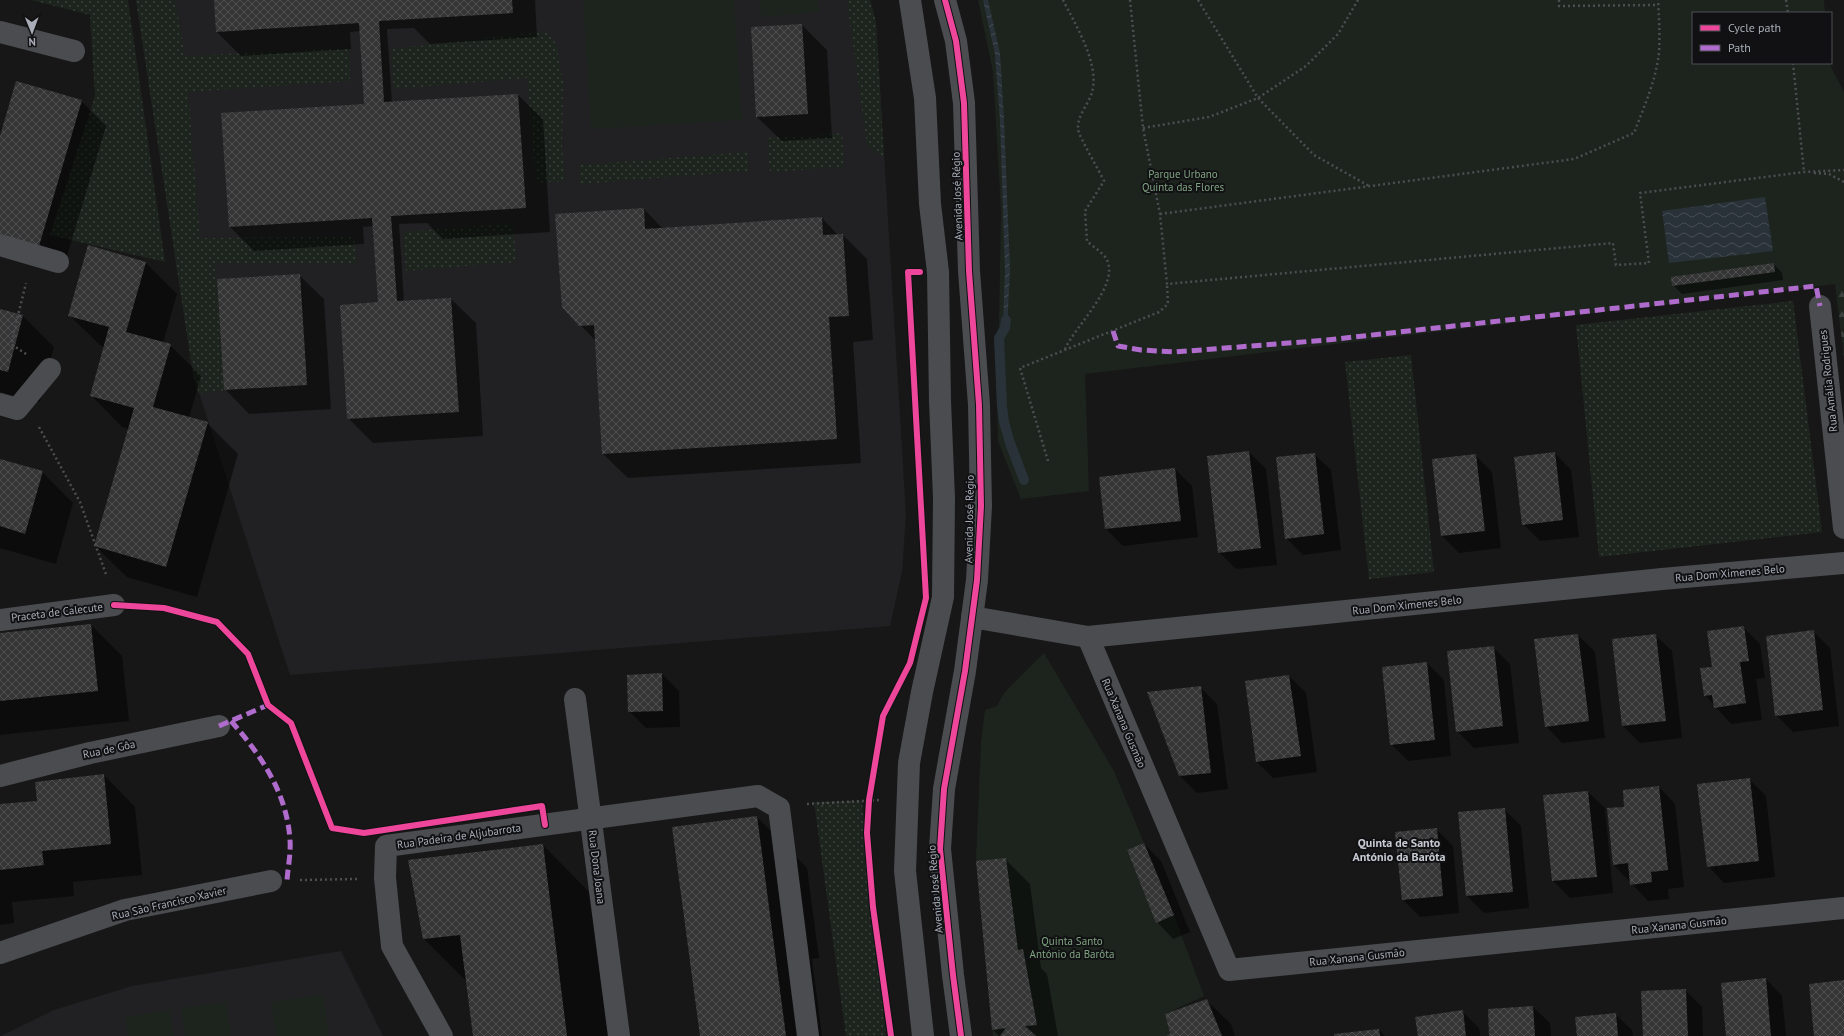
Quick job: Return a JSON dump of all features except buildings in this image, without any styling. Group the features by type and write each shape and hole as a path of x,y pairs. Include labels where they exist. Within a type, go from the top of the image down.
{"street":[{"path":"910,0 925,98 930,204 938,272 940,400 944,498 943,597 922,692 909,763 904,871 923,1036"},
{"name":"Avenida José Régio","path":"945,0 956,41 964,103 969,270 979,406 982,506 978,580 944,789 940,849 961,1036"},
{"path":"0,32 74,51"},
{"path":"0,245 58,262"},
{"name":"Rua Amália Rodrigues","path":"1820,306 1844,528"},
{"path":"0,404 18,409 50,369"},
{"name":"Rua Dom Ximenes Belo","path":"972,617 1088,637 1654,580 1844,563"},
{"name":"Praceta de Calecute","path":"0,620 114,605"},
{"name":"Rua Xanana Gusmão","path":"1088,637 1229,970 1844,908"},
{"name":"Rua Dona Joana","path":"575,698 619,1036"},
{"name":"Rua de Gôa","path":"0,776 90,753 219,726"},
{"path":"591,818 758,796 779,808 808,1036"},
{"name":"Rua Padeira de Aljubarrota","path":"442,1036 392,946 385,878 386,846 591,818"},
{"name":"Rua São Francisco Xavier","path":"0,953 125,910 271,881"}],"path":[{"path":"1063,0 1088,51 1094,78 1092,92 1080,117 1078,130 1104,181 1085,210 1087,241 1107,259 1109,275 1102,294 1071,337 1065,349"},
{"path":"1048,461 1020,368 1147,318 1159,312 1168,304 1160,214 1143,128 1130,0"},
{"path":"1198,0 1258,98 1314,155 1369,186"},
{"path":"1143,128 1209,117 1258,98 1306,66 1338,34 1358,0"},
{"path":"1559,0 1559,6 1658,5"},
{"path":"1160,214 1574,159 1634,133 1652,84 1659,54 1660,18 1658,0"},
{"path":"1786,0 1788,12"},
{"path":"1793,64 1804,172"},
{"path":"1167,284 1613,243 1616,265 1649,263 1640,194 1804,172 1844,170"},
{"path":"1804,172 1829,174 1844,182"},
{"path":"33,255 11,344 50,369"},
{"path":"24,401 80,502 103,565 114,605"},
{"path":"869,803 870,792"},
{"path":"779,808 814,802 869,803 882,800"},
{"path":"271,881 385,878"}],"shaded area":[{"path":"136,0 870,0 876,22 906,515 902,572 890,626 290,675 193,374"},
{"path":"341,951 383,1036 1,1036 54,1010 132,986"}],"green space":[{"path":"31,0 128,0 165,262 50,235 95,96 90,15"},
{"path":"136,0 175,0 185,56 349,48 350,81 188,92 200,238 354,237 357,263 215,263 224,390 199,394 193,374"},
{"path":"583,0 734,0 742,120 591,129"},
{"path":"759,0 818,0 819,12 761,17"},
{"path":"847,0 870,0 876,22 884,158 867,146"},
{"name":"Parque Urbano Quinta das Flores","path":"978,0 1824,0 1825,12 1692,12 1692,64 1830,64 1844,92 1844,283 1085,374 1089,491 1021,499 998,441 995,344 999,326 1001,210 993,72"},
{"path":"546,31 556,44 563,80 562,148 565,181 536,183 527,78 394,89 391,49"},
{"path":"842,133 844,167 770,172 767,138"},
{"path":"747,152 749,171 580,184 579,165"},
{"path":"513,223 516,262 406,271 403,232"},
{"path":"1844,283 1844,357 1835,284"},
{"path":"1793,301 1822,532 1599,557 1576,325"},
{"path":"1411,355 1434,572 1369,579 1345,362"},
{"name":"Quinta Santo António da Barôta","path":"1044,653 1114,771 1144,843 1127,851 1156,922 1174,915 1204,996 1165,1014 1170,1036 993,1036 976,861 981,743 985,710 997,706 1004,693"},
{"path":"862,801 886,1036 846,1036 814,802"},
{"path":"323,994 329,1036 276,1036 271,1002"},
{"path":"226,1002 231,1036 185,1036 181,1008"},
{"path":"170,1010 174,1036 128,1036 125,1017"}],"water":[{"path":"983,0 988,0 1000,53 1004,120 1010,270 1007,329 1006,332 1000,333 1003,326 1005,269 1000,120 995,54"},
{"path":"1765,197 1773,251 1669,263 1662,211"}],"waterway":[{"path":"1006,320 1005,328 999,338 1002,406 1004,422 1010,443 1024,480"}],"marked path":[{"path":"1113,331 1118,346 1141,350 1175,352 1327,340 1816,286 1820,306"},
{"path":"219,726 268,705"},
{"path":"231,721 262,761 271,776 284,806 290,840 287,880"}],"cycle path":[{"path":"945,0 956,41 964,103 969,271 979,405 981,506 977,580 965,671 944,789 940,849 961,1036"},
{"path":"891,1036 873,907 867,833 869,800 883,716 910,663 926,598 908,272 920,272"},
{"path":"114,605 164,608 217,622 248,654 268,705 291,723 332,828 364,833 542,806 545,825"}],"district":[{"name":"Quinta de Santo António da Barôta","path":"1399,850"}]}
